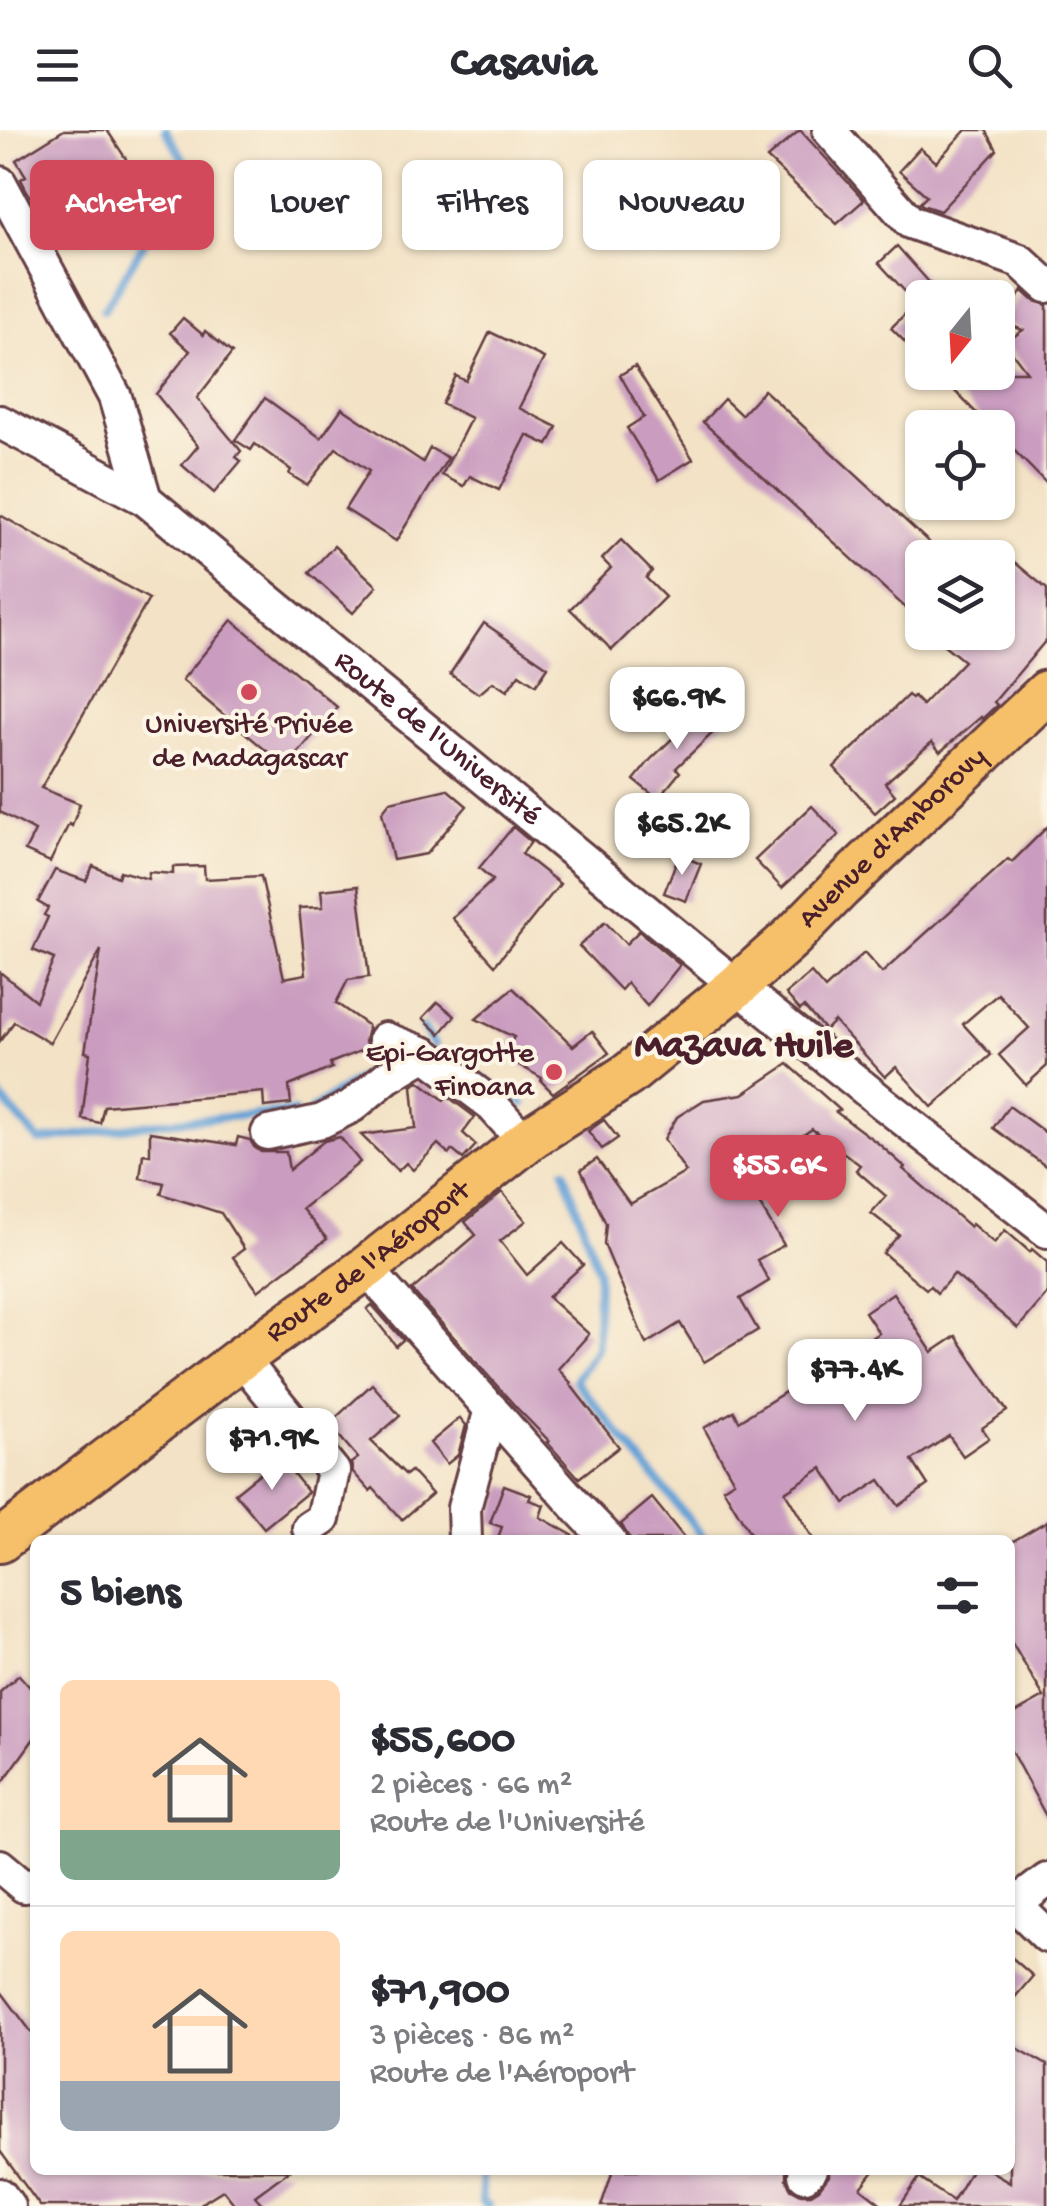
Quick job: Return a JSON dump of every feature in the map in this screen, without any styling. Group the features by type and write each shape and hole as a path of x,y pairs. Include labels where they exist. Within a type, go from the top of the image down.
{"main road":[{"name":"Avenue d'Amborovy","path":"738,986 1047,692"},
{"name":"Route de l'Aéroport","path":"0,1541 366,1268 526,1142 629,1074 738,986"}],"street":[{"path":"829,130 910,222 1020,261 1047,286"},
{"path":"0,183 115,396 145,499"},
{"name":"Route de l'Université","path":"0,422 145,499 738,986 1047,1231"},
{"path":"385,1039 425,1054 490,1103 526,1142"},
{"path":"268,1133 322,1121 352,1106 425,1054"},
{"path":"366,1268 605,1535"},
{"path":"241,1358 333,1471 323,1519 308,1528"},
{"path":"465,1535 464,1508 492,1410"},
{"path":"0,1866 24,1886 30,1885"},
{"path":"1015,1904 1047,1880"},
{"path":"1015,1909 1047,1936"},
{"path":"0,2196 8,2206"}],"building":[{"path":"64,130 107,130 127,160 30,160 30,196 21,179 26,176 16,160"},
{"path":"800,130 864,200 837,224 780,170 780,160 767,158"},
{"path":"966,130 986,130 997,150 940,211 922,205 927,196 899,171 920,148 936,162"},
{"path":"897,246 927,280 905,280 905,291 879,263"},
{"path":"1022,290 1034,301 1047,305 1047,484 1015,451 1015,410 973,410 954,390 1015,390 1015,372 1027,372 1015,356 1015,336 1023,330 1015,327 1015,303"},
{"path":"905,314 905,342 891,328"},
{"path":"183,318 232,353 197,398 241,451 236,457 241,461 214,493 182,465 198,446 156,394 190,351 170,333"},
{"path":"490,332 544,358 519,408 557,427 548,445 527,435 499,490 470,476 464,486 442,475 471,418 442,404 456,376 466,381"},
{"path":"635,366 693,459 659,480 627,428 644,417 620,375"},
{"path":"764,390 926,540 905,540 905,607 703,422 724,399 741,415"},
{"path":"265,398 321,438 342,408 423,462 430,448 448,458 396,541 345,509 369,471 336,448 307,485 255,444 251,450 235,440"},
{"path":"0,515 149,599 41,788 80,804 72,826 69,824 50,862 25,851 35,831 0,812"},
{"path":"621,540 652,571 646,578 665,597 612,650 570,609 611,568 602,559"},
{"path":"334,546 377,586 353,613 309,573"},
{"path":"1015,563 1047,589 1047,639 982,719 940,752 932,742 885,783 895,795 875,813 834,767 908,695 922,705 964,661 950,650 1015,650"},
{"path":"232,620 337,707 286,767 182,680"},
{"path":"484,623 548,667 536,685 519,674 507,691 493,682 479,694 450,674"},
{"path":"707,705 724,722 676,768 680,772 658,799 634,780"},
{"path":"447,789 467,806 426,854 393,860 382,812 390,802"},
{"path":"812,806 839,835 782,888 755,860"},
{"path":"513,827 531,842 522,854 560,884 495,965 452,918 493,880 479,868"},
{"path":"1047,827 1047,1066 1026,1085 999,1055 1029,1028 998,994 963,1024 991,1055 932,1107 896,1067 885,1077 834,1021 825,1030 786,994 811,973 825,989 864,953 882,973 1008,859 1012,862"},
{"path":"679,855 701,864 686,901 664,893"},
{"path":"93,866 118,877 120,871 148,879 149,872 173,874 173,867 204,866 205,879 261,876 284,978 306,974 299,908 323,907 321,890 358,886 369,977 348,980 336,1003 367,1025 368,1048 289,1086 291,1104 264,1107 263,1092 104,1106 100,1123 82,1119 90,1053 85,1052 101,950 50,1043 14,1022 0,1041 0,972 36,1001 54,959 33,950 48,917 44,915 48,908 38,902 55,870 86,881"},
{"path":"605,922 626,944 639,931 680,965 647,1006 627,983 621,990 579,946"},
{"path":"513,988 573,1046 592,1031 609,1053 553,1093 542,1078 519,1065 525,1053 509,1046 514,1037 476,1019"},
{"path":"438,1002 455,1016 440,1034 423,1018"},
{"path":"788,1064 840,1110 836,1112 879,1144 970,1227 972,1224 994,1243 1005,1230 1047,1262 1047,1294 1018,1328 954,1274 937,1293 930,1286 926,1289 883,1253 899,1235 871,1213 886,1196 856,1170 860,1165 812,1129 770,1158 774,1163 746,1182 784,1245 757,1260 769,1281 740,1299 758,1330 704,1362 680,1323 646,1344 604,1244 606,1224 581,1170 597,1159 630,1204 686,1172 664,1139 677,1117 704,1100 743,1094"},
{"path":"419,1081 475,1117 463,1133 476,1145 463,1159 438,1144 413,1170 406,1163 398,1171 361,1135 416,1128 412,1086"},
{"path":"1009,1106 1047,1134 1047,1167 993,1128"},
{"path":"604,1120 618,1138 602,1149 588,1131"},
{"path":"150,1132 236,1145 238,1137 250,1140 261,1152 286,1152 289,1170 324,1141 340,1137 360,1162 302,1209 327,1239 258,1291 233,1257 244,1249 221,1213 161,1194 164,1183 140,1178 143,1154 150,1155"},
{"path":"502,1192 526,1221 500,1241 527,1275 563,1243 583,1265 548,1297 589,1334 558,1369 619,1447 579,1478 412,1290 476,1235 465,1222"},
{"path":"893,1293 932,1352 956,1336 1007,1411 982,1428 989,1438 963,1456 949,1436 912,1460 928,1485 899,1506 880,1480 845,1503 822,1468 785,1492 811,1535 751,1535 723,1488 734,1481 704,1428 734,1411 739,1421 879,1333 865,1312"},
{"path":"372,1305 403,1340 396,1346 367,1309"},
{"path":"372,1384 400,1416 371,1441 406,1475 411,1471 432,1494 402,1520 353,1472 351,1463 358,1458 329,1424"},
{"path":"460,1418 466,1425 458,1455 447,1464 430,1443"},
{"path":"280,1457 308,1492 264,1528 235,1493"},
{"path":"504,1485 531,1495 529,1500 544,1505 540,1517 572,1535 499,1535 502,1527 490,1523"},
{"path":"652,1498 682,1535 628,1535 621,1524"},
{"path":"1047,1521 1047,1818 1015,1758 1015,1713 1044,1697 1015,1648 1015,1540"},
{"path":"19,1675 30,1687 30,1744 0,1786 0,1692"},
{"path":"1015,1960 1033,1976 1015,1997"},
{"path":"0,1990 30,2030 30,2175 283,2175 255,2196 264,2206 236,2206 223,2190 197,2206 40,2206 0,2151"},
{"path":"1015,2047 1047,2065 1047,2206 900,2206 919,2178 953,2201 968,2175 998,2175 1010,2182 1010,2175 1015,2175"},
{"path":"611,2175 786,2175 790,2188 811,2194 829,2175 871,2175 861,2188 884,2206 601,2206"}],"waterway":[{"path":"104,310 189,168 165,130"},
{"path":"423,1028 434,1045"},
{"path":"312,1109 372,1070"},
{"path":"481,1078 524,1104"},
{"path":"0,1097 39,1141 163,1122 294,1112"},
{"path":"564,1170 598,1270 597,1348 575,1380 702,1535"},
{"path":"481,2175 482,2203 489,2206"}],"place":[{"name":"Université Privée de Madagascar","path":"249,692"},
{"name":"Epi-Gargotte Finoana","path":"554,1072"}],"district":[{"name":"Mazava Huile","path":"744,1047"}]}
